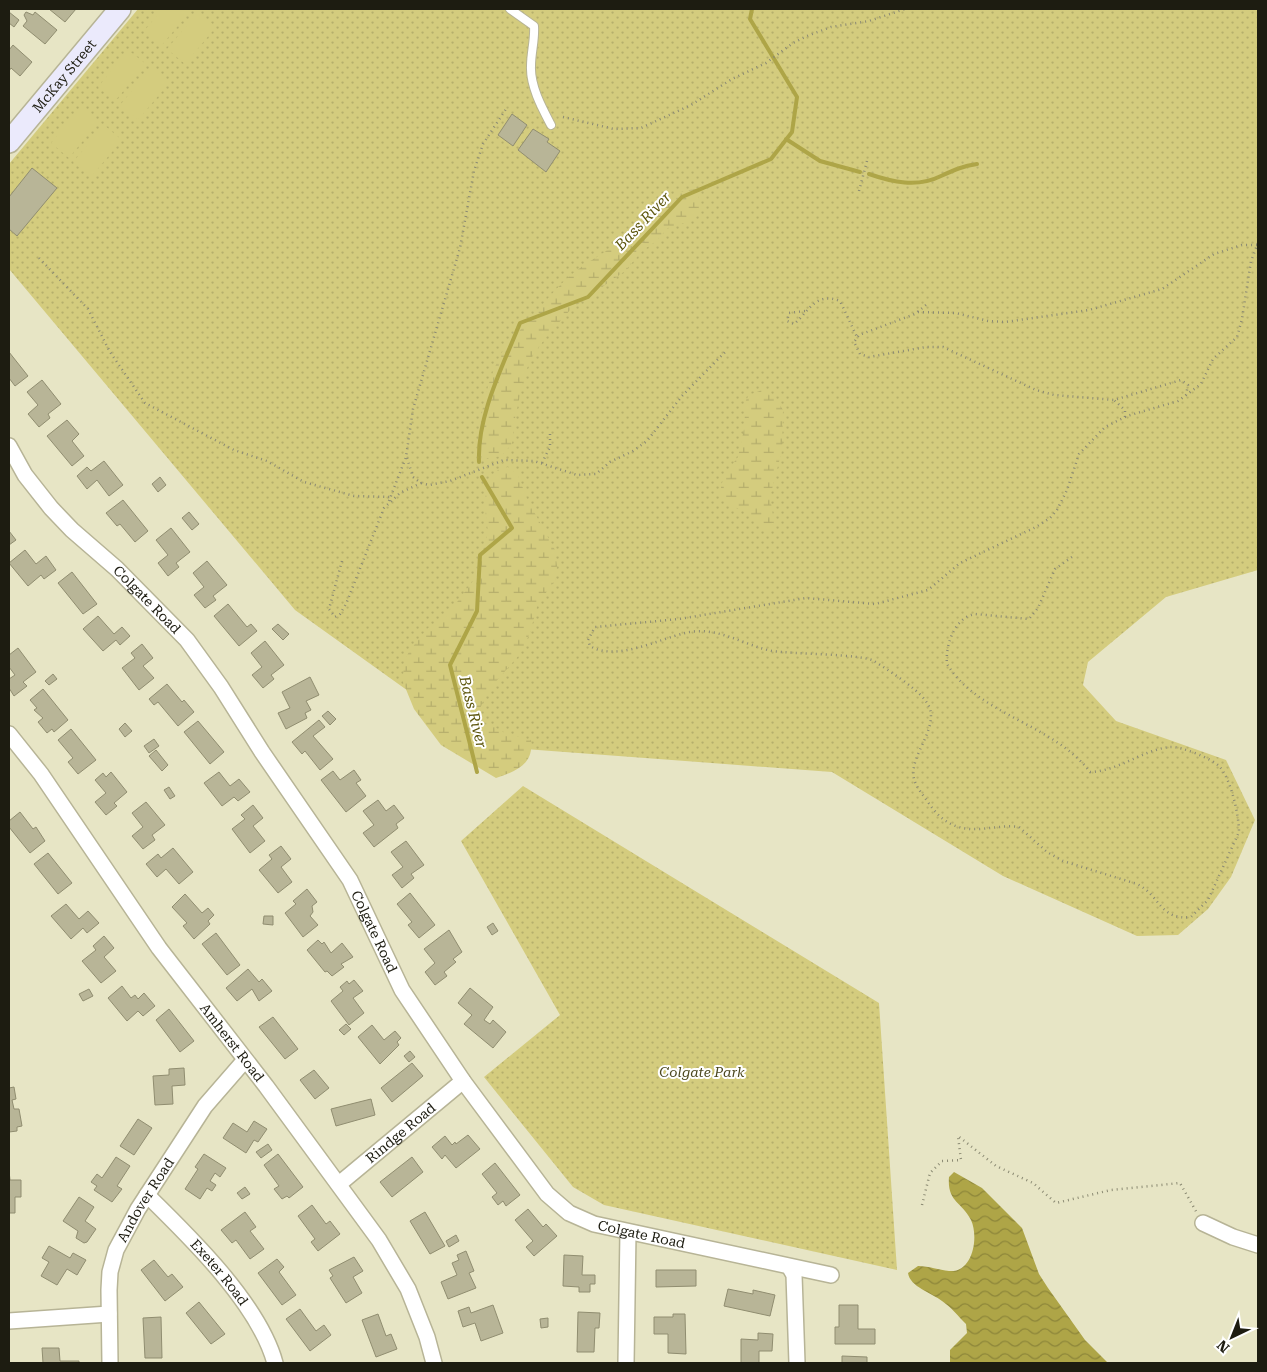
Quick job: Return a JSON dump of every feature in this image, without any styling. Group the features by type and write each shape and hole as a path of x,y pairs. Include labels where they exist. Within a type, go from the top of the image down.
{"main road":[{"name":"McKay Street","path":"9,142 120,9"}],"street":[{"name":"Colgate Road","path":"9,446 25,475 51,508 72,530 117,568 187,640 221,687 262,752 350,880 402,990 463,1081 547,1194 569,1213 594,1224 790,1268 830,1275"},
{"name":"Amherst Road","path":"9,734 41,774 159,948 380,1240 408,1289 427,1337 434,1363"},
{"name":"Andover Road","path":"110,1363 110,1272 116,1250 147,1195 205,1106 245,1060"},
{"name":"Rindge Road","path":"339,1184 463,1081"},
{"name":"Exeter Road","path":"147,1195 182,1229 227,1281 256,1322 275,1363"},
{"path":"1203,1223 1233,1237 1258,1245"},
{"path":"626,1363 628,1232"},
{"path":"790,1268 794,1275 797,1363"},
{"path":"9,1321 109,1314"}],"lane":[{"path":"510,9 534,26 530,66 532,79 542,109 551,125"}],"path":[{"path":"563,117 614,129 641,128 691,105 732,79 766,63 793,42 831,27 870,21 905,9"},
{"path":"342,561 329,609 335,616 340,614 346,604 374,528 389,502 406,457 413,409 460,248 474,171 483,144 506,109"},
{"path":"859,191 867,161"},
{"path":"918,312 956,313 988,321 1004,322 1089,310 1162,289 1214,254 1242,246 1258,244 1252,261 1237,337 1213,359 1201,384 1186,397 1158,408 1125,417 1105,427 1084,446 1074,463 1067,490 1057,510 1050,518 1036,528 960,563 928,590 875,604 806,598 679,619 595,627 588,640 590,646 602,651 631,649 649,646 682,633 705,631 729,636 771,651 872,660 902,680 926,700 930,716 929,726 918,754 914,777 924,798 944,820 954,826 973,830 1019,827 1056,857 1076,866 1137,884 1145,888 1169,915 1179,918 1191,917 1208,900 1239,832 1231,792 1219,766 1192,752 1169,747 1119,767 1090,772 1066,748 980,697 947,664 950,644 960,620 975,614 1028,619 1038,608 1055,569 1072,557"},
{"path":"38,258 88,309 110,352 145,403 234,450 267,461 304,482 354,496 391,497"},
{"path":"805,311 789,312 787,321 794,324 810,306 822,300 840,301 857,336"},
{"path":"926,305 918,312 857,336 854,342 860,354 866,356 926,347 943,347 961,353 1036,390 1054,395 1114,400 1181,380 1188,385 1189,389 1186,397"},
{"path":"389,502 400,493 421,483 438,485 504,460 542,463 577,475 600,472 610,462 633,451 649,439 699,377 727,350"},
{"path":"1114,400 1125,410 1125,417"},
{"path":"542,463 550,446 550,432"},
{"path":"406,457 414,477 421,483"},
{"path":"922,1205 930,1173 942,1161 961,1160 958,1136 996,1166 1033,1183 1056,1203 1111,1190 1180,1182 1203,1223"}],"green space":[{"path":"138,9 1258,9 1258,570 1166,597 1088,662 1083,685 1116,721 1226,760 1255,820 1231,877 1208,909 1178,935 1137,936 1003,876 832,772 485,746 295,610 9,269 9,164"},
{"path":"162,9 192,9 162,45 145,30"},
{"path":"198,12 216,27 185,64 167,49"},
{"path":"128,50 146,64 115,101 98,87"},
{"path":"151,68 169,83 138,120 120,105"},
{"path":"82,106 99,121 69,158 51,143"},
{"path":"104,125 122,140 91,177 73,162"},
{"path":"698,189 700,214 690,221 668,228 655,242 643,250 625,271 571,309 546,337 532,357 525,373 515,418 512,444 501,456 482,459 480,432 484,402 492,374 507,345 573,273 617,243 664,201 686,191"},
{"path":"762,390 775,398 783,410 782,450 770,497 774,522 773,531 766,529 750,515 731,505 721,497 721,485 728,470 738,457 744,429 746,400 749,395"},
{"path":"508,467 518,475 527,499 555,550 557,566 555,581 538,603 530,633 520,654 486,693 480,709 484,721 505,733 531,740 530,755 527,761 517,769 496,778 441,745 414,709 403,682 404,661 410,650 428,628 445,618 476,577 488,532 485,509 486,489 491,476 498,470"},
{"name":"Colgate Park","path":"523,786 879,1003 897,1270 604,1205 573,1187 484,1077 560,1015 461,841"}],"water":[{"path":"954,1172 982,1188 1022,1228 1039,1274 1085,1340 1108,1363 950,1363 950,1350 967,1333 966,1324 945,1303 917,1286 908,1273 918,1266 949,1271 957,1270 969,1260 974,1244 973,1227 971,1220 950,1192 949,1177"}],"building":[{"path":"49,9 76,9 65,22"},
{"path":"9,12 19,20 14,27 9,23"},
{"path":"26,12 33,15 35,12 57,30 45,44 23,26 27,21 24,15"},
{"path":"13,45 32,62 20,76 11,68 9,71 9,50"},
{"path":"512,114 527,125 513,146 498,135"},
{"path":"533,129 549,139 547,142 560,151 546,172 518,150"},
{"path":"32,168 57,188 17,236 9,229 9,197"},
{"path":"9,352 28,376 15,386 9,378"},
{"path":"42,380 61,404 48,414 50,418 39,427 28,414 38,405 27,392"},
{"path":"67,420 79,434 72,441 84,456 72,466 47,436"},
{"path":"104,461 123,485 109,496 97,480 87,489 77,476 87,467 91,471"},
{"path":"160,477 166,485 158,492 152,484"},
{"path":"123,500 148,531 135,542 120,524 117,526 106,513"},
{"path":"189,512 199,524 192,530 182,518"},
{"path":"171,528 190,552 176,563 179,567 168,576 158,563 168,555 156,540"},
{"path":"9,531 16,540 9,545"},
{"path":"25,550 36,564 46,556 56,570 44,579 41,575 28,586 9,563"},
{"path":"207,561 227,585 213,596 216,600 205,608 194,595 204,587 193,573"},
{"path":"72,572 97,604 83,614 58,583"},
{"path":"228,604 247,627 251,624 257,631 239,646 214,616"},
{"path":"98,616 114,634 122,627 130,636 120,645 116,640 103,651 83,629"},
{"path":"278,624 289,634 283,640 272,629"},
{"path":"265,641 284,665 271,675 274,679 263,688 252,675 262,667 251,653"},
{"path":"142,644 153,658 143,666 154,678 139,690 122,668 135,658 131,653"},
{"path":"18,648 36,672 23,682 27,686 14,696 9,688 9,679 15,675 9,667 9,655"},
{"path":"53,674 57,679 49,685 45,681"},
{"path":"310,677 319,695 306,701 311,710 305,713 307,718 286,729 278,713 290,708 282,692"},
{"path":"167,684 182,702 184,700 194,712 178,726 158,702 154,705 149,699"},
{"path":"43,689 68,720 54,732 52,729 47,733 38,722 43,718 34,710 37,708 30,700"},
{"path":"328,711 336,719 330,725 322,716"},
{"path":"319,720 325,727 313,736 333,759 320,770 305,751 302,754 292,742"},
{"path":"198,721 224,752 210,764 184,732"},
{"path":"125,723 132,731 125,737 119,729"},
{"path":"71,729 96,760 78,774 68,762 73,758 58,740"},
{"path":"154,739 159,746 149,753 144,746"},
{"path":"156,750 168,765 162,771 149,756"},
{"path":"354,770 361,780 356,783 366,796 346,812 321,780 333,771 340,780"},
{"path":"111,772 127,792 114,803 117,806 106,815 95,802 106,793 95,780 103,773 106,777"},
{"path":"219,772 230,786 239,779 250,792 238,801 234,797 222,806 204,783"},
{"path":"169,787 175,796 170,799 164,790"},
{"path":"378,800 386,811 394,805 404,818 396,824 398,828 374,847 363,833 374,825 363,811"},
{"path":"146,802 165,825 152,835 155,840 143,849 132,836 143,827 132,813"},
{"path":"253,805 263,818 253,826 265,841 250,853 232,829 245,819 241,815"},
{"path":"20,812 33,829 36,827 45,841 30,853 9,827 9,821"},
{"path":"406,841 424,865 411,874 414,878 402,888 392,875 403,867 391,852"},
{"path":"281,846 291,859 281,867 292,882 278,893 259,870 272,859 269,855"},
{"path":"173,848 193,872 179,884 166,869 157,877 146,864 158,854 161,858"},
{"path":"48,853 72,883 58,894 34,864"},
{"path":"307,889 317,902 312,906 313,912 310,916 318,925 303,937 285,913 296,904 293,901"},
{"path":"410,893 435,925 419,938 408,925 412,922 397,904"},
{"path":"185,894 202,913 208,908 214,915 208,921 210,924 194,939 183,926 187,923 172,907"},
{"path":"66,904 79,919 88,911 99,923 87,933 83,928 71,939 51,916"},
{"path":"264,916 273,916 273,925 263,924"},
{"path":"493,923 498,931 492,935 487,927"},
{"path":"449,930 462,952 453,959 456,962 444,972 447,976 435,985 425,972 435,963 424,949"},
{"path":"216,933 240,965 227,975 202,944"},
{"path":"104,936 114,948 104,957 116,971 101,983 82,961 96,950 93,946"},
{"path":"318,940 322,944 324,942 331,953 342,943 353,957 341,964 344,967 332,976 327,971 325,972 307,950"},
{"path":"248,969 259,982 262,979 272,991 259,1001 252,989 237,1001 226,988"},
{"path":"354,980 363,991 353,998 364,1013 349,1025 331,1001 343,991 340,987 347,981 349,984"},
{"path":"122,986 131,998 135,995 138,999 144,993 155,1006 143,1016 138,1011 127,1021 108,998"},
{"path":"470,988 493,1007 484,1020 490,1024 493,1020 506,1032 493,1048 464,1024 472,1015 458,1003"},
{"path":"89,989 93,996 83,1001 79,994"},
{"path":"169,1009 194,1041 180,1052 156,1020"},
{"path":"273,1017 298,1049 285,1059 259,1027"},
{"path":"346,1024 351,1029 344,1035 339,1030"},
{"path":"372,1025 384,1040 395,1031 401,1038 397,1042 399,1045 380,1064 358,1037"},
{"path":"410,1051 415,1057 409,1062 404,1056"},
{"path":"412,1063 423,1076 392,1102 381,1088"},
{"path":"184,1068 185,1085 172,1086 173,1104 155,1105 153,1076 169,1075 169,1069"},
{"path":"314,1070 329,1088 315,1099 300,1080"},
{"path":"14,1087 16,1099 12,1100 14,1109 19,1109 22,1126 17,1127 17,1131 9,1132 9,1088"},
{"path":"371,1099 375,1115 336,1126 331,1109"},
{"path":"138,1119 152,1128 134,1155 120,1146"},
{"path":"254,1121 267,1129 258,1142 254,1140 246,1153 223,1138 233,1123 247,1132"},
{"path":"468,1135 480,1149 456,1168 445,1155 442,1159 432,1147 445,1136 452,1145"},
{"path":"268,1144 272,1150 261,1158 256,1152"},
{"path":"204,1154 226,1168 220,1177 215,1173 210,1181 216,1185 212,1191 207,1188 200,1199 185,1189 198,1169 195,1167"},
{"path":"278,1154 303,1187 289,1198 287,1196 282,1199 274,1189 279,1186 264,1165"},
{"path":"116,1157 130,1166 117,1186 122,1189 112,1202 94,1190 97,1186 91,1182 97,1174 102,1178"},
{"path":"412,1157 423,1172 392,1197 380,1182"},
{"path":"495,1163 520,1195 506,1206 503,1201 498,1205 492,1197 497,1193 482,1174"},
{"path":"9,1171 10,1180 21,1180 21,1197 15,1197 15,1213 9,1213"},
{"path":"245,1187 250,1194 242,1199 237,1193"},
{"path":"79,1197 94,1207 85,1221 96,1229 87,1242 84,1243 76,1238 78,1231 63,1221"},
{"path":"312,1205 326,1224 330,1221 340,1234 318,1251 311,1242 315,1239 298,1216"},
{"path":"528,1209 543,1227 546,1224 557,1236 534,1256 526,1247 533,1241 515,1220"},
{"path":"245,1212 256,1227 250,1231 264,1249 250,1259 236,1240 232,1243 221,1230"},
{"path":"425,1212 445,1246 430,1254 410,1221"},
{"path":"456,1235 459,1241 449,1247 446,1241"},
{"path":"49,1246 70,1258 73,1253 86,1260 77,1275 67,1269 57,1285 41,1276 49,1262 42,1258"},
{"path":"466,1251 474,1271 469,1273 476,1288 448,1299 441,1282 457,1275 452,1263 459,1260 457,1255"},
{"path":"564,1255 583,1256 582,1275 595,1275 595,1284 590,1284 590,1292 579,1292 579,1287 563,1286"},
{"path":"354,1257 363,1271 353,1277 362,1293 346,1303 330,1278 333,1276 329,1270"},
{"path":"277,1259 284,1267 279,1272 296,1295 282,1305 258,1273"},
{"path":"154,1260 168,1277 172,1274 183,1287 165,1301 141,1270"},
{"path":"656,1270 696,1270 696,1286 656,1287"},
{"path":"728,1289 753,1294 753,1290 775,1295 770,1316 724,1306"},
{"path":"199,1302 225,1334 211,1344 186,1313"},
{"path":"493,1305 503,1333 481,1341 475,1323 463,1327 458,1311 469,1307 471,1313"},
{"path":"839,1305 858,1305 858,1329 875,1329 875,1344 835,1344 835,1327 839,1327"},
{"path":"300,1309 316,1331 324,1325 331,1335 310,1351 286,1319"},
{"path":"578,1312 600,1313 599,1328 595,1328 594,1352 577,1352"},
{"path":"378,1314 386,1336 391,1334 397,1349 376,1357 362,1320"},
{"path":"673,1314 685,1314 686,1354 668,1353 668,1334 654,1334 654,1317 673,1317"},
{"path":"161,1317 162,1358 145,1358 143,1318"},
{"path":"548,1318 548,1327 541,1328 540,1319"},
{"path":"758,1333 773,1334 772,1351 759,1351 759,1363 741,1363 741,1339 758,1340"},
{"path":"42,1348 59,1348 60,1361 79,1361 79,1363 43,1363"},
{"path":"842,1356 867,1357 867,1363 842,1363"}],"waterway":[{"name":"Bass River","path":"479,462 479,444 482,427 492,391 520,323 588,297 682,197 771,159 792,132 797,97 750,19 752,9"},
{"path":"786,139 820,161 860,172"},
{"path":"869,174 896,181 914,183 932,180 959,168 977,164"},
{"name":"Bass River","path":"477,772 450,665 477,611 480,555 512,528 482,477"}]}
